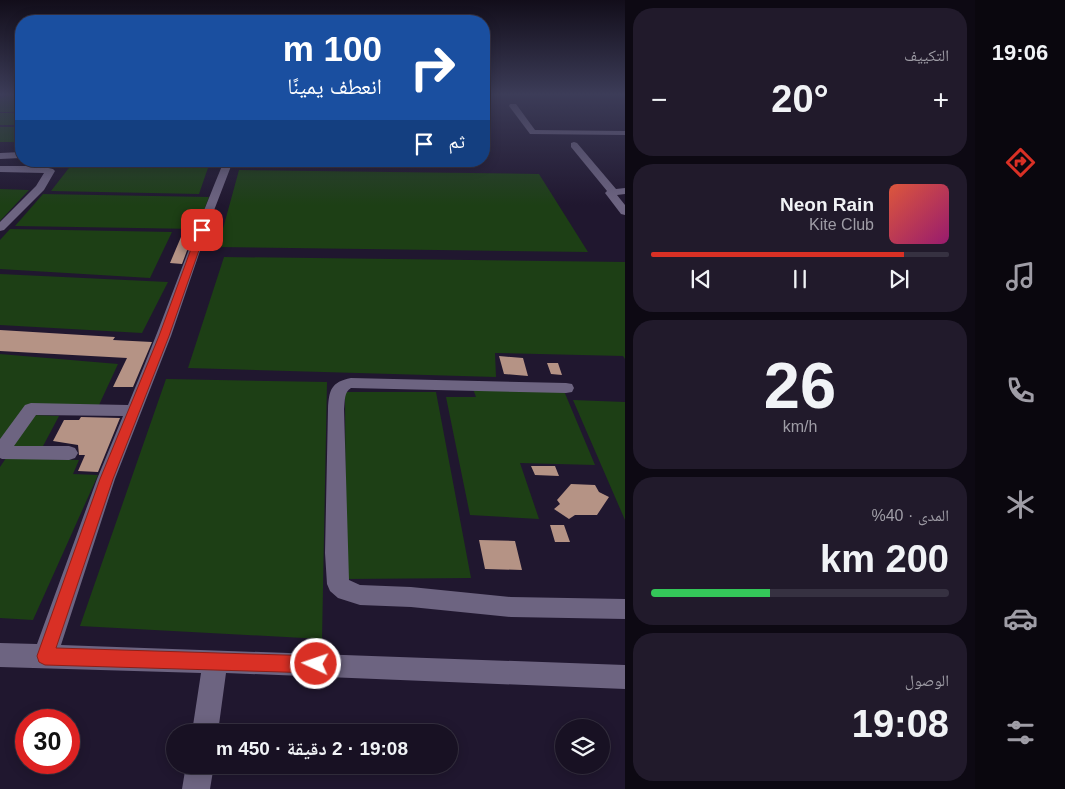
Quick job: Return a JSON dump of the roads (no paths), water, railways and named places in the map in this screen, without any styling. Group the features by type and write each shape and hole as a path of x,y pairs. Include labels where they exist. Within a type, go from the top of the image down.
{"street":[{"path":"533,132 625,133"},
{"path":"574,145 612,191 611,194 625,212"},
{"path":"0,156 15,155"},
{"path":"45,656 106,479 227,167"},
{"path":"0,168 50,171 49,176 40,188 0,228"},
{"path":"612,191 625,191"},
{"path":"566,388 345,384 337,392 336,409 336,553 338,584 346,591 360,595 511,607 625,609"},
{"path":"1,450 31,410 133,411"},
{"path":"1,450 69,453"},
{"path":"0,655 625,678"},
{"path":"206,724 215,662"},
{"path":"196,789 198,774"}]}
